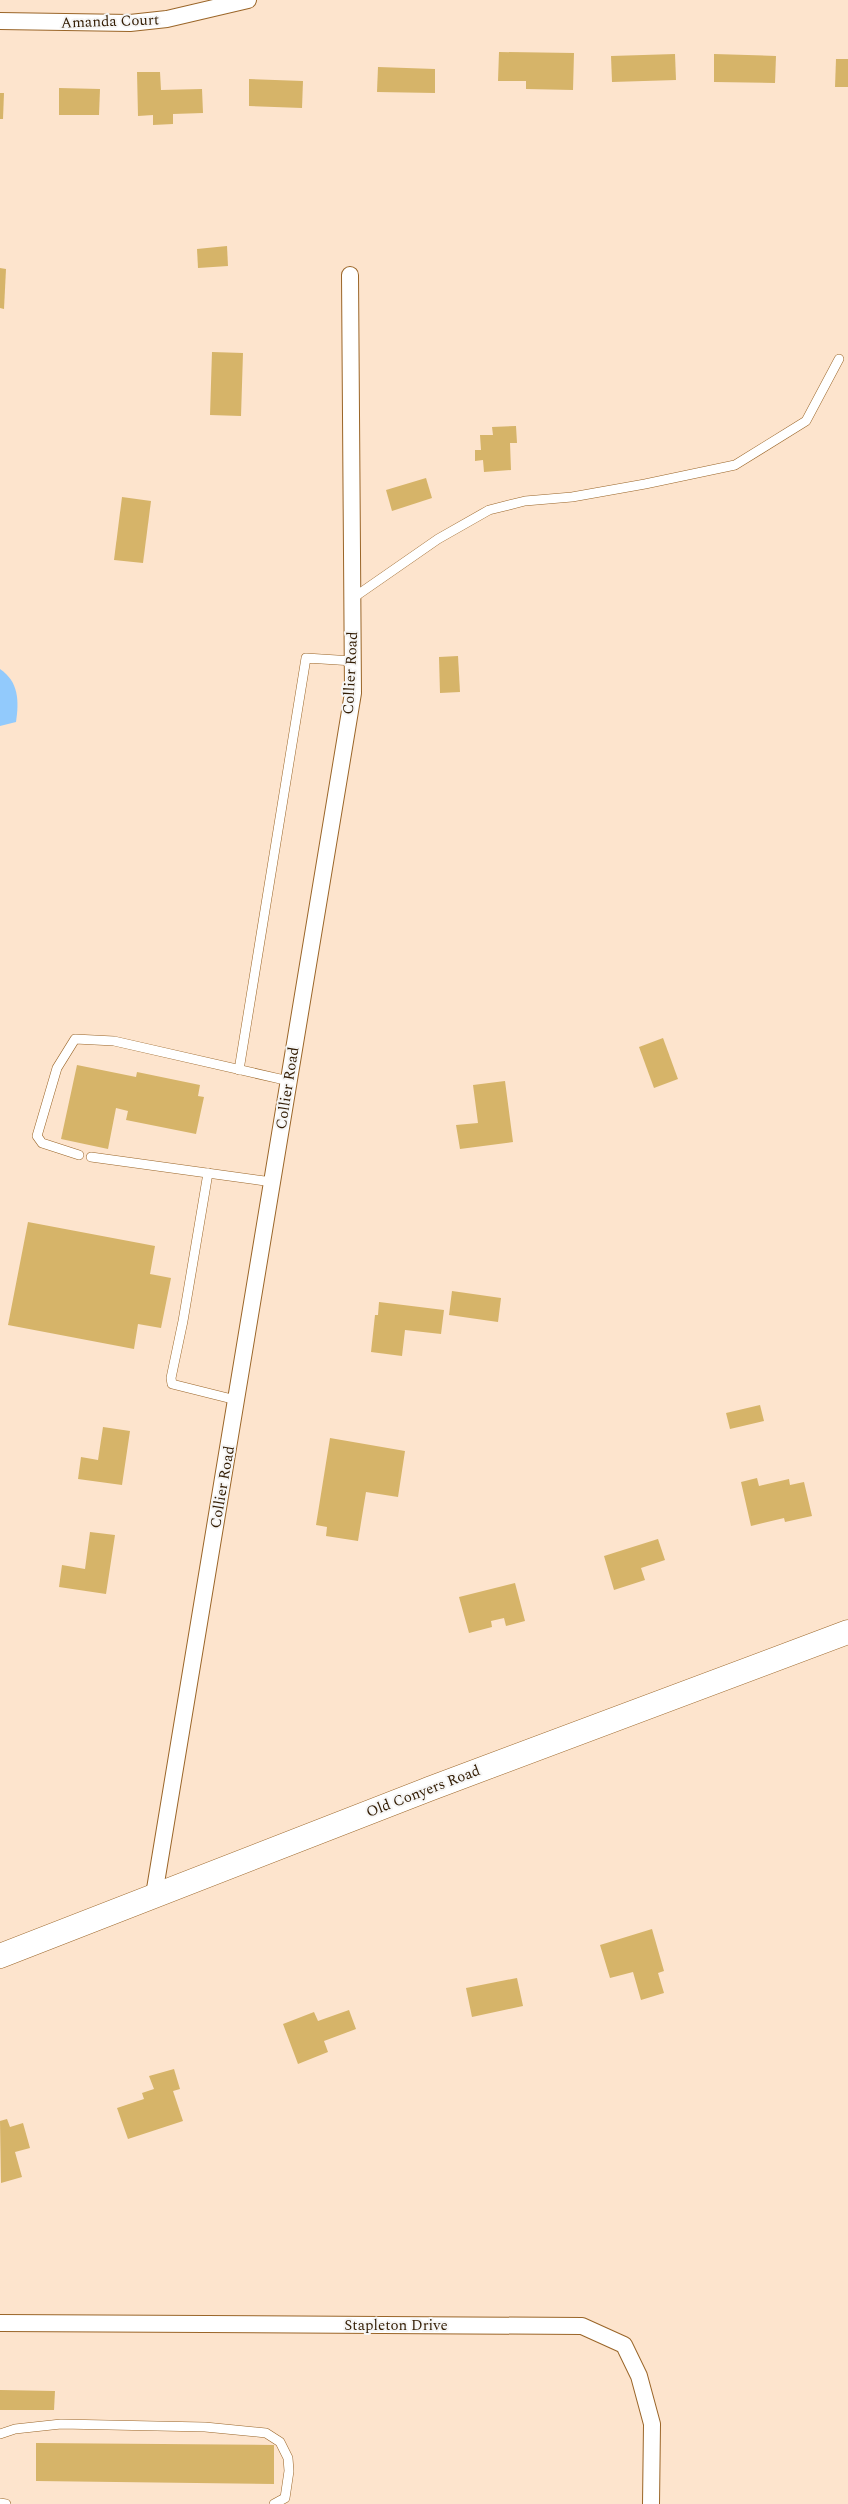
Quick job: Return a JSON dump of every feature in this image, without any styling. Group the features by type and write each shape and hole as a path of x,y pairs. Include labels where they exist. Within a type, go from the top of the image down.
{"street":[{"name":"Amanda Court","path":"0,22 130,23 167,19 248,0"},
{"name":"Collier Road","path":"154,1895 353,693 350,275"},
{"name":"Old Conyers Road","path":"0,1956 429,1789 848,1632"},
{"name":"Stapleton Drive","path":"0,2323 582,2326 624,2345 639,2376 652,2424 651,2504"}],"lane":[{"path":"353,598 408,558 489,510 525,500 572,497 735,465 806,421 839,359"},
{"path":"239,1070 306,658 353,661"},
{"path":"79,1155 42,1143 38,1136 58,1068 75,1039 114,1041 288,1081"},
{"path":"91,1157 272,1182"},
{"path":"208,1173 183,1322 171,1378 172,1384 236,1400"},
{"path":"0,2434 15,2429 61,2424 205,2427 266,2433 280,2442 288,2458 289,2470 285,2498 274,2504"},
{"path":"0,2502 6,2504"}],"water":[{"path":"0,669 14,686 17,707 16,722 0,726"}],"building":[{"path":"499,52 574,53 573,90 526,89 526,81 498,81"},
{"path":"675,54 676,80 612,82 611,56"},
{"path":"714,54 776,56 775,83 714,82"},
{"path":"836,59 848,59 848,87 835,87"},
{"path":"378,67 435,69 435,93 377,92"},
{"path":"137,72 160,72 161,90 202,89 203,113 173,114 173,124 153,125 153,115 138,116"},
{"path":"249,79 303,81 302,108 249,106"},
{"path":"59,88 100,89 99,115 59,115"},
{"path":"0,93 4,93 3,119 0,119"},
{"path":"227,246 228,266 198,268 197,249"},
{"path":"0,268 6,269 4,309 0,308"},
{"path":"212,352 243,353 241,416 210,415"},
{"path":"516,426 517,443 510,443 511,470 484,472 483,460 475,461 475,450 481,450 480,435 493,435 492,427"},
{"path":"426,478 432,498 392,511 386,490"},
{"path":"122,497 151,501 143,563 114,560"},
{"path":"458,656 460,692 440,693 439,657"},
{"path":"663,1038 678,1079 654,1088 639,1047"},
{"path":"77,1065 136,1077 137,1072 200,1085 198,1096 204,1097 196,1134 126,1120 128,1111 116,1108 108,1149 61,1139"},
{"path":"505,1081 513,1142 460,1149 456,1125 478,1123 473,1085"},
{"path":"28,1222 155,1246 150,1274 171,1278 161,1328 138,1324 134,1349 8,1325"},
{"path":"452,1291 501,1298 498,1322 449,1315"},
{"path":"379,1302 444,1310 441,1334 405,1330 402,1356 371,1352 375,1315 378,1315"},
{"path":"760,1405 764,1421 730,1429 726,1413"},
{"path":"103,1427 130,1431 122,1485 78,1479 81,1457 98,1460"},
{"path":"330,1438 405,1451 398,1497 366,1492 358,1541 326,1536 327,1527 316,1525"},
{"path":"757,1478 759,1486 789,1479 790,1485 804,1482 812,1516 785,1522 784,1518 751,1526 741,1482"},
{"path":"90,1532 115,1535 106,1594 59,1587 62,1565 85,1569"},
{"path":"658,1539 665,1560 641,1568 645,1580 614,1590 604,1556"},
{"path":"515,1583 525,1621 506,1626 504,1618 491,1621 492,1627 469,1633 459,1597"},
{"path":"652,1929 664,1971 658,1973 664,1993 641,2000 633,1972 610,1978 600,1945"},
{"path":"517,1978 523,2006 472,2017 466,1988"},
{"path":"349,2010 356,2029 324,2041 328,2052 298,2064 283,2024 314,2012 318,2021"},
{"path":"174,2069 180,2089 173,2091 183,2121 128,2139 117,2108 144,2099 142,2093 154,2089 149,2076"},
{"path":"7,2119 10,2127 23,2123 30,2148 15,2152 22,2177 1,2183 0,2121"},
{"path":"0,2390 55,2391 54,2410 0,2410"},
{"path":"36,2443 274,2445 274,2484 36,2481"}]}
